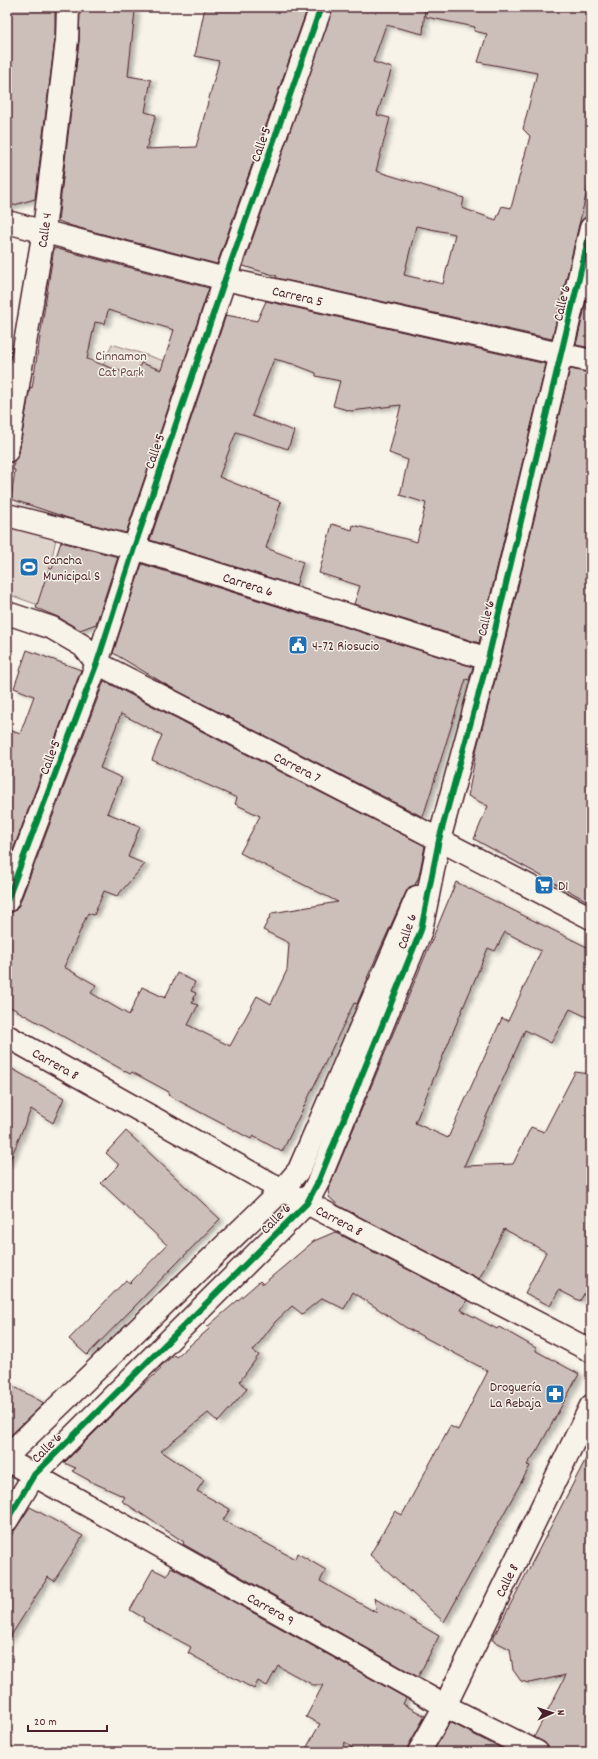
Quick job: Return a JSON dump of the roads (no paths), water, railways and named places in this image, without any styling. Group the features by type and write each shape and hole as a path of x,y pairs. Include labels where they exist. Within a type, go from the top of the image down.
{"street":[{"name":"Calle 4","path":"7,451 44,230 67,40 68,7"},
{"name":"Calle 5","path":"7,901 97,663 134,548 225,279 321,7"},
{"name":"Carrera 5","path":"7,222 44,230 225,279 591,361"},
{"name":"Calle 6","path":"7,1520 34,1475 307,1204 319,1180 421,930 439,840 488,659 591,228"},
{"name":"Carrera 6","path":"7,515 134,548 488,659"},
{"name":"Carrera 7","path":"7,613 52,628 83,646 97,663 591,918"},
{"name":"Calle 6","path":"7,1456 282,1190 299,1170 404,929 439,840"},
{"name":"Carrera 8","path":"7,1036 307,1204 591,1351"},
{"name":"Calle 8","path":"419,1752 445,1706 591,1406"},
{"name":"Carrera 9","path":"7,1460 445,1706 537,1752"}],"place":[{"name":"Cancha Municipal S","path":"29,567"},
{"name":"4-72 Riosucio","path":"298,645"},
{"name":"D1","path":"544,885"},
{"name":"Droguería La Rebaja","path":"555,1394"}],"park label":[{"name":"Cinnamon Cat Park","path":"121,364"}]}
